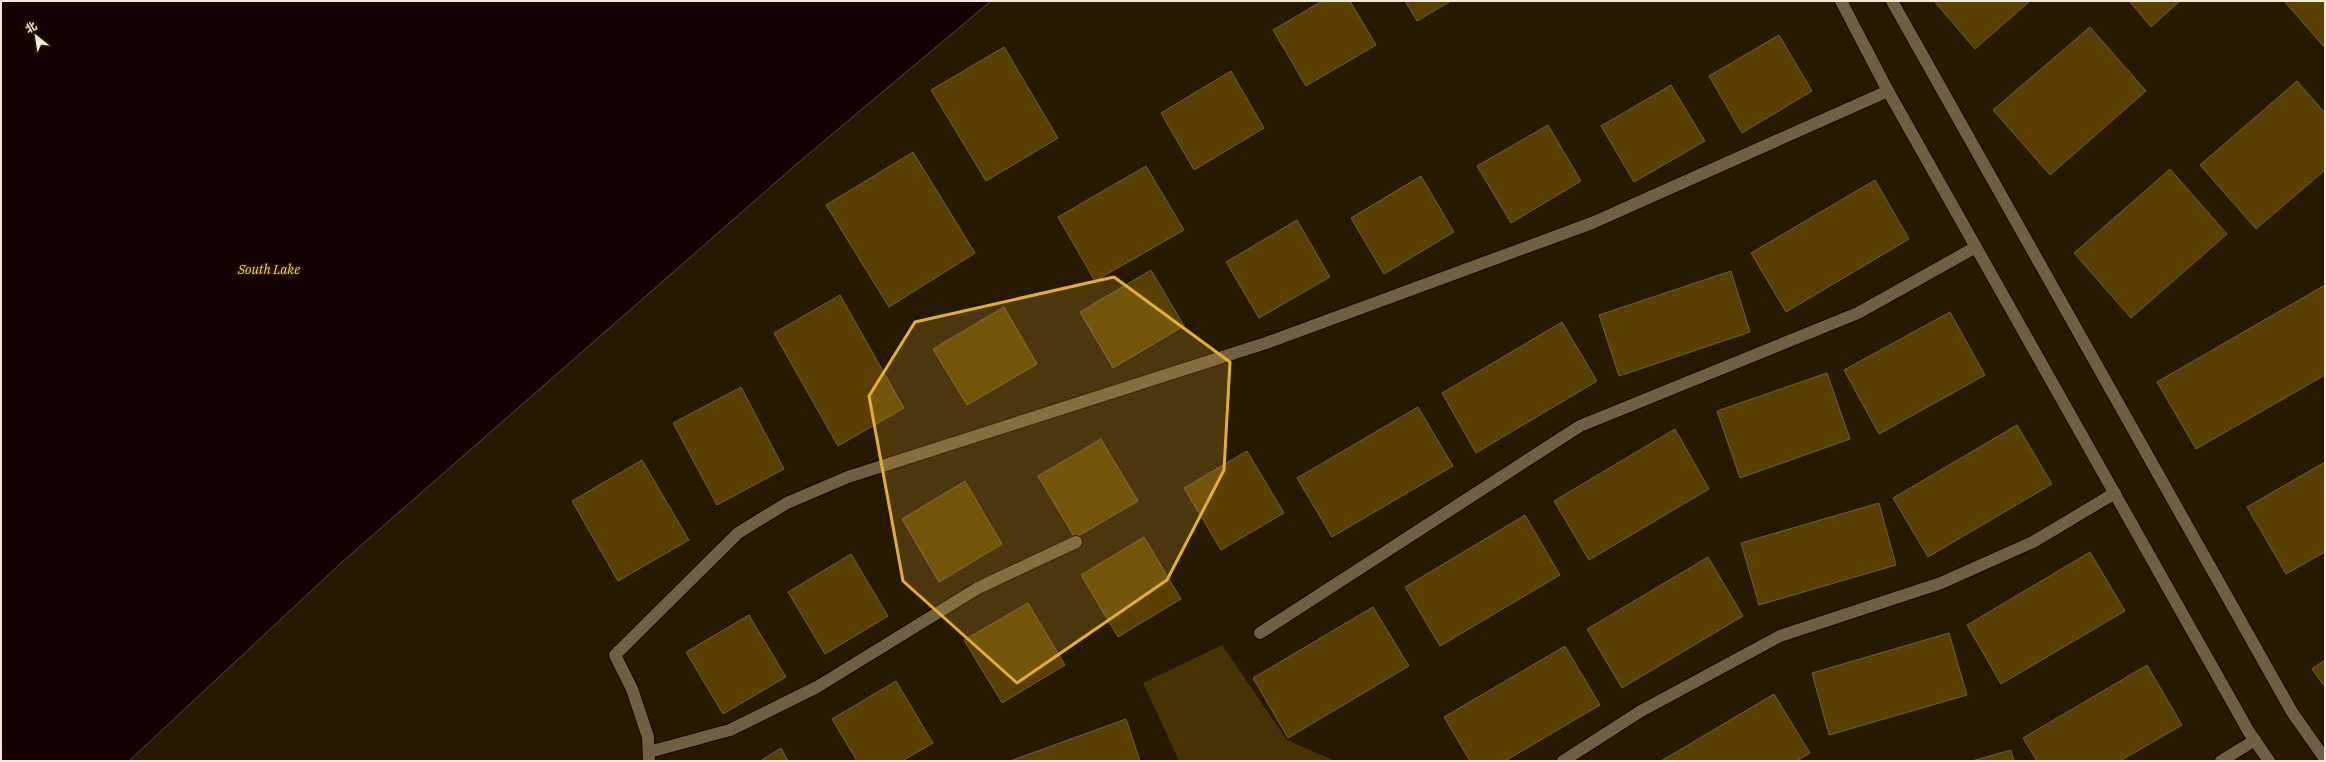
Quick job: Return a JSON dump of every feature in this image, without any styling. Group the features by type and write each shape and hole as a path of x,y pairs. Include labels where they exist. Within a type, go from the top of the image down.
{"street":[{"path":"1841,1 1888,91 1976,247 2255,740 2270,761"},
{"path":"1892,1 2288,705 2325,759"},
{"path":"1076,542 978,588 817,687 730,730 649,757 648,737 632,689 615,655 738,533 787,503 848,477 1266,343 1592,223 1888,91"},
{"path":"1260,633 1580,426 1858,313 1976,247"},
{"path":"1563,761 1641,711 1780,636 1941,583 2033,542 2115,493"},
{"path":"2221,761 2255,740"}],"highlighted area":[{"path":"1114,277 1230,362 1224,470 1167,580 1017,683 903,581 869,396 915,322"}],"shaded area":[{"path":"1222,645 1287,740 1335,761 1179,761 1143,683"}],"water":[{"name":"South Lake","path":"1,1 991,1 799,162 341,563 129,761 1,761"}],"building":[{"path":"1322,1 1350,1 1376,45 1306,86 1273,30"},
{"path":"1405,1 1451,1 1417,21"},
{"path":"1934,1 2030,1 1975,49"},
{"path":"2129,1 2180,1 2151,27"},
{"path":"2284,1 2325,1 2325,48"},
{"path":"2090,27 2146,91 2050,175 1993,110"},
{"path":"1779,35 1812,91 1742,133 1709,76"},
{"path":"1004,47 1058,138 986,181 931,90"},
{"path":"1231,71 1264,128 1194,170 1161,113"},
{"path":"2297,81 2325,113 2325,170 2256,229 2200,165"},
{"path":"1671,85 1705,141 1634,182 1601,126"},
{"path":"1548,125 1581,181 1511,223 1477,166"},
{"path":"913,152 975,253 889,307 826,205"},
{"path":"1146,166 1184,230 1095,281 1058,217"},
{"path":"2170,169 2227,234 2131,318 2074,253"},
{"path":"1421,176 1454,232 1384,274 1351,218"},
{"path":"1875,180 1909,239 1786,312 1751,253"},
{"path":"1297,220 1330,277 1259,318 1226,262"},
{"path":"1151,270 1184,326 1113,368 1080,312"},
{"path":"1731,271 1750,332 1619,376 1599,315"},
{"path":"2325,285 2325,375 2196,449 2157,382"},
{"path":"840,295 904,408 838,446 774,333"},
{"path":"1004,307 1037,364 967,405 933,349"},
{"path":"1950,312 1985,375 1879,434 1844,370"},
{"path":"1562,322 1597,381 1476,453 1442,393"},
{"path":"1827,373 1850,439 1740,478 1717,411"},
{"path":"741,387 784,469 717,505 673,423"},
{"path":"1418,407 1453,466 1332,537 1297,478"},
{"path":"2017,425 2052,484 1928,557 1893,498"},
{"path":"1675,429 1709,489 1589,560 1554,501"},
{"path":"1101,439 1138,501 1075,538 1038,476"},
{"path":"1247,451 1284,513 1221,550 1184,488"},
{"path":"642,460 689,540 618,581 572,501"},
{"path":"2325,462 2325,552 2286,574 2247,507"},
{"path":"965,481 1002,544 939,582 902,519"},
{"path":"1879,503 1896,565 1759,605 1741,543"},
{"path":"1525,515 1560,575 1440,646 1405,587"},
{"path":"1144,537 1181,599 1118,637 1081,575"},
{"path":"2090,552 2125,611 2001,684 1967,625"},
{"path":"851,554 888,616 825,654 788,592"},
{"path":"1708,557 1743,616 1622,688 1587,629"},
{"path":"1028,603 1065,665 1002,703 964,640"},
{"path":"1373,607 1409,666 1288,738 1253,678"},
{"path":"749,615 786,677 723,714 686,652"},
{"path":"1949,633 1967,695 1829,735 1812,673"},
{"path":"1565,646 1600,705 1505,761 1470,761 1444,717"},
{"path":"2325,660 2325,687 2312,669"},
{"path":"2147,665 2182,725 2120,761 2037,761 2023,738"},
{"path":"896,681 933,743 902,761 857,761 832,719"},
{"path":"1774,694 1810,753 1797,761 1661,761"},
{"path":"1126,719 1140,761 1010,761"},
{"path":"781,748 788,761 760,761"},
{"path":"2011,750 2014,761 1972,761"}]}
